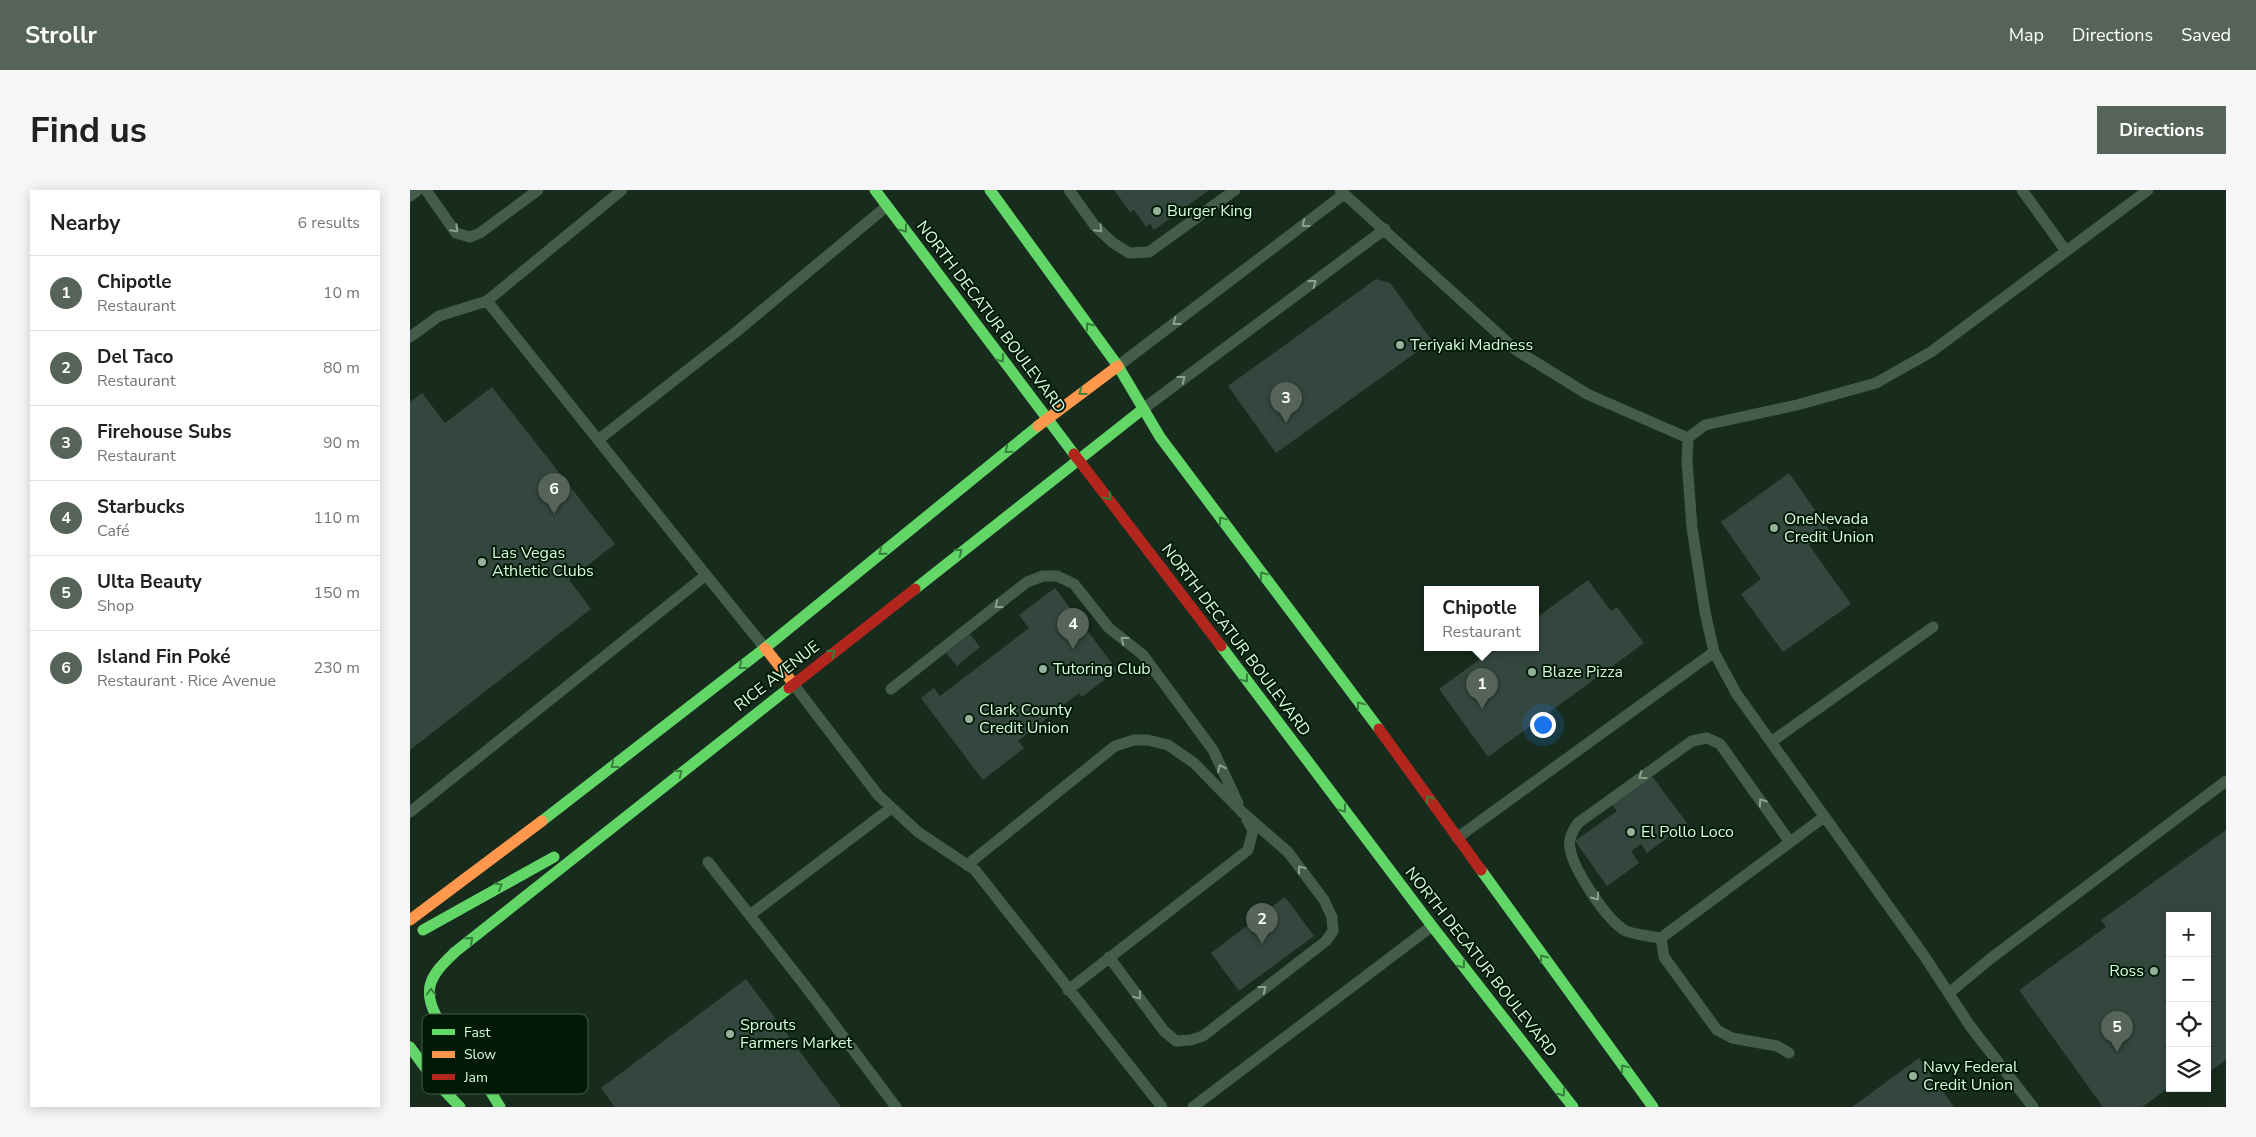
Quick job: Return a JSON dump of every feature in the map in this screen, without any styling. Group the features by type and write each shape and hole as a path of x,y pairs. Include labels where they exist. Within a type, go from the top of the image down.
{"street":[{"name":"NORTH DECATUR BOULEVARD","path":"875,190 1046,419 1102,488 1432,926 1573,1107"},
{"path":"990,190 1118,366 1160,437 1457,838 1653,1107"},
{"name":"RICE AVENUE","path":"410,920 548,817 765,648 1046,419 1118,366"},
{"name":"RICE AVENUE","path":"436,1014 432,1007 430,987 435,974 454,952 1143,408"},
{"path":"765,648 793,683"},
{"path":"410,928 413,930 423,930 502,884 614,825"},
{"path":"410,1047 422,1063"},
{"path":"448,1094 460,1107"},
{"name":"RICE AVENUE","path":"492,1094 500,1107"}],"lane":[{"path":"410,196 418,190"},
{"path":"426,190 456,233 470,238 480,234 538,190"},
{"path":"410,337 439,316 487,301 622,190"},
{"path":"1070,190 1095,226 1112,242 1129,253 1149,252 1235,190"},
{"path":"2022,190 2066,251"},
{"path":"1688,438 1705,425 1797,405 1876,383 1931,352 2148,190"},
{"path":"1118,366 1342,192 1385,229 1516,350 1587,394 1688,438"},
{"path":"598,440 736,332 887,206"},
{"path":"1143,408 1385,229"},
{"path":"487,301 765,648"},
{"path":"1688,438 1687,461 1692,528 1714,652 1736,693 1949,993 1970,1026 2033,1107"},
{"path":"410,812 706,575"},
{"path":"891,689 1027,582 1043,576 1058,576 1074,584 1109,628 1143,655 1213,750 1242,812 1253,830 1248,850 1068,990"},
{"path":"1771,742 1933,627"},
{"path":"1457,838 1714,652"},
{"path":"793,683 878,796 918,832 976,870 1068,990 1162,1107"},
{"path":"1790,842 1720,744 1707,738 1692,741 1578,823 1572,833 1569,846 1583,879 1613,921 1627,931 1661,938 1824,817"},
{"path":"967,865 1116,746 1134,740 1148,740 1168,745 1194,763 1242,812 1288,852 1324,900 1332,917 1333,931 1326,941 1203,1036 1191,1040 1176,1041 1164,1031 1109,957"},
{"path":"1949,993 1990,959 2226,782"},
{"path":"750,915 891,808"},
{"path":"708,862 896,1107"},
{"path":"1193,1107 1432,926"},
{"path":"1661,938 1664,957 1717,1030 1732,1038 1777,1046 1789,1053"}],"building":[{"name":"Burger King","path":"1114,190 1209,190 1154,230 1150,224 1146,227 1134,210 1130,212"},
{"path":"1376,279 1390,283 1432,341 1276,453 1228,386"},
{"name":"Las Vegas Athletic Clubs","path":"492,387 615,544 569,580 591,609 410,750 410,402 422,393 445,423"},
{"path":"1789,473 1829,530 1809,545 1851,604 1783,652 1741,594 1761,579 1721,522"},
{"path":"1588,580 1611,611 1617,607 1644,643 1488,757 1439,689 1491,651 1539,651 1539,616"},
{"path":"1055,588 1117,670 1082,697 1079,693 1018,741 1024,748 983,780 921,698 934,688 940,696 1029,628 1019,615"},
{"path":"970,634 980,647 957,666 946,653"},
{"name":"El Pollo Loco","path":"1652,776 1687,823 1647,853 1641,844 1631,851 1639,863 1607,886 1575,841 1617,811 1612,805"},
{"path":"2226,830 2226,1060 2211,1071 2211,912 2166,912 2166,1090 2142,1107 2103,1107 2019,990 2106,927 2101,920"},
{"path":"1285,897 1314,936 1239,991 1211,953"},
{"name":"Sprouts Farmers Market","path":"746,979 841,1107 615,1107 601,1088"},
{"name":"Navy Federal Credit Union","path":"1919,1058 1954,1107 1852,1107"}],"traffic: fast":[{"path":"875,190 1074,454"},
{"path":"990,190 1118,366 1160,437 1379,729"},
{"path":"915,589 1143,409"},
{"path":"542,821 765,648 1038,426"},
{"path":"1221,646 1432,926 1573,1107"},
{"path":"435,1014 432,1008 430,986 437,971 455,952 789,688"},
{"path":"423,930 554,857"},
{"path":"1481,870 1653,1107"},
{"path":"410,1047 422,1063"},
{"path":"448,1094 460,1107"},
{"path":"492,1094 500,1107"}],"traffic: slow":[{"path":"1038,426 1118,366"},
{"path":"765,648 793,683"},
{"path":"410,920 542,821"}],"traffic: jam":[{"path":"1074,454 1221,646"},
{"path":"789,688 915,589"},
{"path":"1379,729 1481,870"}],"place":[{"name":"Burger King","path":"1157,211"},
{"name":"Teriyaki Madness","path":"1400,345"},
{"name":"Firehouse Subs","path":"1286,423"},
{"name":"Island Fin Poké","path":"554,514"},
{"name":"OneNevada Credit Union","path":"1774,528"},
{"name":"Las Vegas Athletic Clubs","path":"482,562"},
{"name":"Starbucks","path":"1073,649"},
{"name":"Tutoring Club","path":"1043,669"},
{"name":"Blaze Pizza","path":"1532,672"},
{"name":"Chipotle","path":"1482,709"},
{"name":"Clark County Credit Union","path":"969,719"},
{"name":"El Pollo Loco","path":"1631,832"},
{"name":"Del Taco","path":"1262,944"},
{"name":"Ross","path":"2154,971"},
{"name":"Sprouts Farmers Market","path":"730,1034"},
{"name":"Ulta Beauty","path":"2117,1052"},
{"name":"Navy Federal Credit Union","path":"1913,1076"}]}
